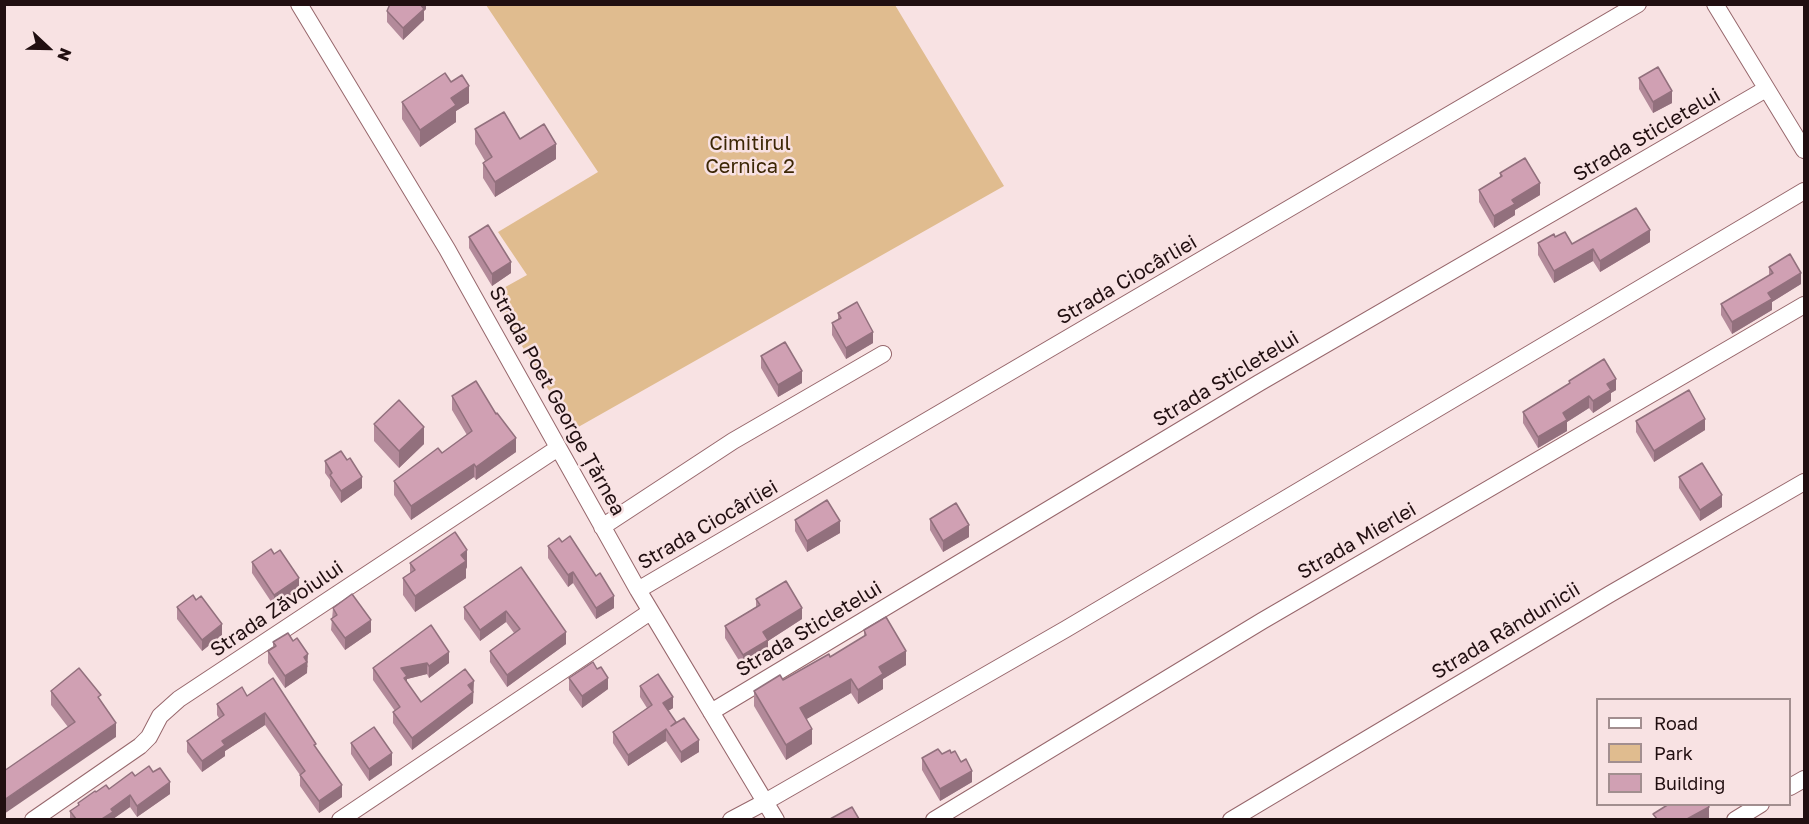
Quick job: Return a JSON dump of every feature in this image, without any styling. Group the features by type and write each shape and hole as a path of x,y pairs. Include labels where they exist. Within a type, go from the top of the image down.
{"street":[{"name":"Strada Poet George Țărnea","path":"299,4 463,277 650,612 776,819"},
{"name":"Strada Ciocârliei","path":"638,590 1638,4"},
{"path":"1714,4 1804,150"},
{"name":"Strada Sticletelui","path":"711,712 1259,383 1766,89"},
{"path":"731,819 765,802 1066,629 1804,191"},
{"name":"Strada Mierlei","path":"934,819 1262,621 1804,304"},
{"path":"602,527 733,441 883,354"},
{"name":"Strada Zăvoiului","path":"33,819 140,746 149,737 160,716 179,699 558,448"},
{"name":"Strada Rândunicii","path":"1231,819 1610,594 1804,482"},
{"path":"340,819 650,612"},
{"path":"1791,787 1804,779"},
{"path":"1735,819 1758,806"}],"green space":[{"name":"Cimitirul Cernica 2","path":"486,5 895,5 1004,186 573,430 491,295 527,275 498,232 598,172"}],"building":[{"path":"390,4 420,4 424,9 403,28 387,11"},
{"path":"1658,67 1672,91 1653,102 1639,78"},
{"path":"445,73 451,82 462,75 469,86 451,98 456,105 420,130 402,102"},
{"path":"504,112 520,139 544,124 556,144 495,182 483,163 492,157 475,129"},
{"path":"1525,158 1540,183 1512,200 1515,204 1494,216 1479,190 1502,176 1500,173"},
{"path":"1636,208 1650,230 1600,261 1593,249 1554,271 1538,243 1554,234 1555,237 1565,232 1572,244"},
{"path":"488,225 511,262 492,274 469,237"},
{"path":"1790,254 1801,273 1768,293 1772,299 1732,322 1721,304 1773,273 1769,267"},
{"path":"857,302 873,332 846,348 832,323 841,318 838,313"},
{"path":"785,342 802,371 778,385 761,356"},
{"path":"1604,359 1616,379 1607,384 1611,390 1593,401 1589,396 1563,413 1567,420 1538,437 1523,412"},
{"path":"476,381 496,414 516,438 476,467 474,464 411,506 394,481 438,448 442,453 472,431 452,396"},
{"path":"1689,390 1705,419 1654,451 1636,421"},
{"path":"399,400 424,427 399,451 374,424"},
{"path":"341,451 347,460 350,458 362,477 341,491 330,475 332,473 325,461"},
{"path":"1702,463 1722,495 1700,510 1679,477"},
{"path":"827,500 840,521 807,541 795,520"},
{"path":"956,503 969,525 943,541 930,519"},
{"path":"455,532 467,550 461,555 466,561 415,596 403,578 415,570 410,563"},
{"path":"570,536 596,576 600,573 614,596 596,608 573,572 568,575 548,546 559,538 562,542"},
{"path":"271,549 274,554 280,550 299,578 274,595 252,562"},
{"path":"521,567 566,632 507,675 490,651 520,629 506,611 480,630 464,607"},
{"path":"786,581 802,608 763,632 768,640 743,655 725,626 760,605 756,599"},
{"path":"352,594 371,620 345,638 331,619 337,615 333,608"},
{"path":"193,595 196,600 201,596 222,624 202,640 177,607"},
{"path":"886,617 906,651 879,667 883,674 858,690 851,679 800,708 812,729 786,745 754,691 780,675 783,680 829,654 830,657 866,635 864,630"},
{"path":"431,625 449,652 429,666 427,663 401,668 407,676 404,678 421,702 465,669 474,681 468,685 473,692 412,738 393,712 400,707 373,668"},
{"path":"288,633 293,641 297,638 308,654 304,657 307,662 285,676 268,651 276,646 273,642"},
{"path":"593,662 597,669 601,667 608,678 582,696 569,678"},
{"path":"79,668 101,695 98,697 116,723 4,800 4,771 75,722 51,691"},
{"path":"658,674 673,697 663,703 676,722 671,726 684,718 699,740 681,752 666,729 628,755 613,732 652,705 640,686"},
{"path":"273,678 316,744 314,745 342,785 319,801 300,775 305,771 265,713 222,741 225,745 202,761 187,741 224,715 217,704 242,687 247,696"},
{"path":"374,727 392,753 369,769 351,743"},
{"path":"938,749 942,754 950,750 951,753 955,751 961,762 966,759 972,771 940,789 922,758"},
{"path":"149,766 153,772 160,768 170,782 137,806 130,795 111,809 113,812 102,819 76,819 70,811 95,791 106,785 109,789 132,772 135,776"},
{"path":"1666,806 1709,807 1687,819 1657,819 1653,814"},
{"path":"852,807 859,819 830,819"}]}
